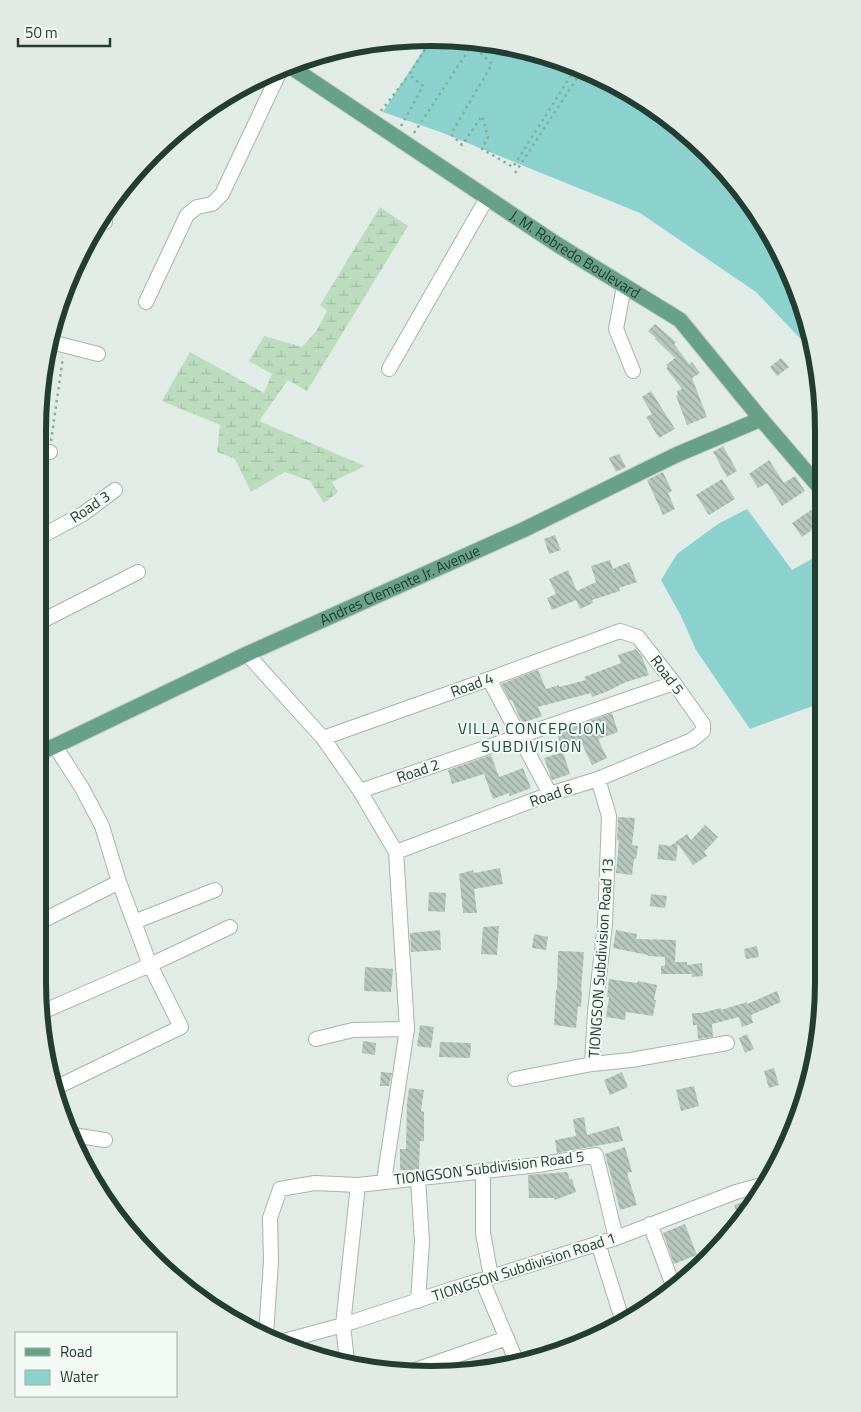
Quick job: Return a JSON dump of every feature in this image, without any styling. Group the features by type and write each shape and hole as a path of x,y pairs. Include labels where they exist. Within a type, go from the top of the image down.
{"main road":[{"name":"J. M. Robredo Boulevard","path":"296,71 558,245 680,320 815,482"},
{"name":"Andres Clemente Jr. Avenue","path":"46,750 247,654 523,530 676,455 761,419"}],"street":[{"path":"146,302 187,216 197,207 212,204 222,194 277,78"},
{"path":"389,368 487,198"},
{"path":"624,286 616,329 633,371"},
{"path":"56,344 98,354"},
{"name":"Road 3","path":"46,534 82,514 115,490"},
{"path":"46,619 138,572"},
{"name":"Road 4","path":"323,738 620,631"},
{"name":"Road 5","path":"620,631 638,637 674,683 702,724 703,731"},
{"path":"247,654 323,738 360,791 396,852 407,1029 384,1181"},
{"path":"489,679 550,794"},
{"name":"Road 2","path":"360,791 674,683"},
{"name":"Road 6","path":"396,852 550,794 598,779 692,740 703,731"},
{"path":"56,746 82,788 102,826 150,965 181,1027 60,1085"},
{"name":"TIONGSON Subdivision Road 13","path":"598,779 609,816 605,924 595,1012 592,1064 631,1060 726,1043"},
{"path":"46,919 120,882"},
{"path":"134,922 215,890"},
{"path":"47,1010 150,965 230,927"},
{"path":"316,1039 353,1030 407,1029"},
{"path":"516,1079 592,1064"},
{"path":"79,1137 105,1140"},
{"name":"TIONGSON Subdivision Road 5","path":"266,1329 271,1261 270,1218 280,1189 315,1182 358,1185 418,1179 538,1165 596,1155 616,1238"},
{"path":"483,1171 483,1233 486,1279 514,1356"},
{"path":"418,1179 422,1242 418,1301"},
{"path":"346,1356 343,1325 358,1185"},
{"name":"TIONGSON Subdivision Road 1","path":"290,1339 343,1325 616,1238 736,1192 755,1187"},
{"path":"650,1224 671,1280"},
{"path":"598,1243 621,1315"},
{"path":"427,1366 507,1338"}],"path":[{"path":"378,116 410,75 427,46"},
{"path":"412,136 470,49"},
{"path":"476,49 492,64 451,134 462,145 482,116 488,137 482,149 513,167 572,73"},
{"path":"400,128 423,86 410,75"},
{"path":"516,173 579,75"},
{"path":"46,442 65,346"}],"green space":[{"path":"380,207 408,226 307,391 288,380 259,421 365,466 332,482 338,492 324,503 310,481 285,472 251,492 235,459 217,452 220,425 162,401 190,352 264,393 272,374 249,361 264,336 302,347 317,330 327,311 320,305"}],"water":[{"path":"426,46 481,50 530,59 578,75 623,98 644,111 684,142 719,177 750,217 786,283 804,343 756,292 640,213 443,133 383,112"},
{"path":"747,509 792,570 815,557 815,705 750,729 696,650 681,616 661,580 677,554 718,524"}],"building":[{"path":"655,324 676,342 674,344 689,364 692,362 700,373 692,378 707,417 687,425 676,396 678,395 677,391 682,389 666,368 668,367 666,365 675,358 648,331"},
{"path":"781,358 789,367 777,376 770,367"},
{"path":"651,391 675,429 659,438 646,417 652,414 642,397"},
{"path":"723,446 737,471 727,477 713,452"},
{"path":"619,454 626,467 616,472 609,458"},
{"path":"769,460 784,483 795,476 805,491 782,506 767,483 758,488 749,474"},
{"path":"663,472 672,491 668,493 675,509 663,515 647,480"},
{"path":"722,479 735,499 709,515 696,495"},
{"path":"811,510 815,516 815,528 802,537 792,523"},
{"path":"555,535 561,550 549,554 544,539"},
{"path":"610,560 613,569 629,562 637,582 619,588 620,591 592,600 593,603 580,609 576,600 552,610 547,598 556,594 549,579 568,570 577,591 596,582 591,566"},
{"path":"636,649 642,657 649,675 626,682 592,697 591,693 538,707 542,716 522,723 512,700 510,700 501,684 538,670 546,689 586,680 584,677 621,663 618,655"},
{"path":"612,713 618,732 598,739 607,758 592,765 582,744 562,750 557,733"},
{"path":"563,752 570,774 552,780 544,758"},
{"path":"491,755 499,777 523,768 531,788 510,796 509,793 493,799 484,774 452,784 448,770"},
{"path":"618,817 635,818 632,845 638,846 632,875 616,873 619,841 617,840"},
{"path":"705,825 718,837 704,852 707,856 693,865 678,844 676,861 657,859 659,844 670,846 687,834 691,840"},
{"path":"500,868 503,884 474,889 477,913 463,913 459,874 473,870 474,873"},
{"path":"429,892 446,893 445,912 428,911"},
{"path":"651,894 667,896 665,908 650,906"},
{"path":"499,926 497,955 481,954 483,927"},
{"path":"440,930 441,950 411,952 410,933"},
{"path":"616,930 637,934 636,939 676,940 675,962 687,962 687,965 702,963 703,976 692,977 692,974 661,974 661,966 665,966 665,957 648,956 613,948"},
{"path":"534,934 548,937 546,950 532,948"},
{"path":"757,946 759,957 746,959 744,949"},
{"path":"558,951 584,952 581,1007 578,1006 576,1028 554,1025"},
{"path":"365,967 393,969 391,992 364,991"},
{"path":"609,979 637,983 638,981 657,985 653,1016 626,1012 625,1020 606,1017"},
{"path":"777,991 781,1002 751,1015 753,1023 742,1027 739,1017 712,1024 713,1037 698,1039 697,1025 693,1025 692,1013 701,1013 721,1008 721,1010 747,1002 747,1004"},
{"path":"420,1025 434,1027 431,1048 417,1046"},
{"path":"747,1034 754,1049 745,1053 739,1038"},
{"path":"363,1041 376,1043 375,1055 362,1053"},
{"path":"440,1042 471,1043 470,1058 439,1057"},
{"path":"774,1068 779,1085 769,1088 764,1071"},
{"path":"381,1072 392,1073 389,1086 380,1086"},
{"path":"622,1072 628,1087 610,1095 604,1080"},
{"path":"694,1086 699,1106 681,1111 676,1090"},
{"path":"409,1088 424,1090 421,1111 424,1112 424,1141 420,1141 419,1169 400,1170 400,1149 406,1149"},
{"path":"584,1117 587,1135 619,1126 623,1141 557,1153 555,1140 576,1136 573,1119"},
{"path":"625,1147 632,1172 627,1173 637,1205 620,1210 605,1154"},
{"path":"567,1172 570,1180 572,1179 576,1192 555,1200 554,1198 529,1198 528,1175"},
{"path":"745,1201 737,1213 734,1205"},
{"path":"685,1224 697,1255 674,1264 663,1233"}],"district":[{"name":"VILLA CONCEPCION SUBDIVISION","path":"532,737"}]}
